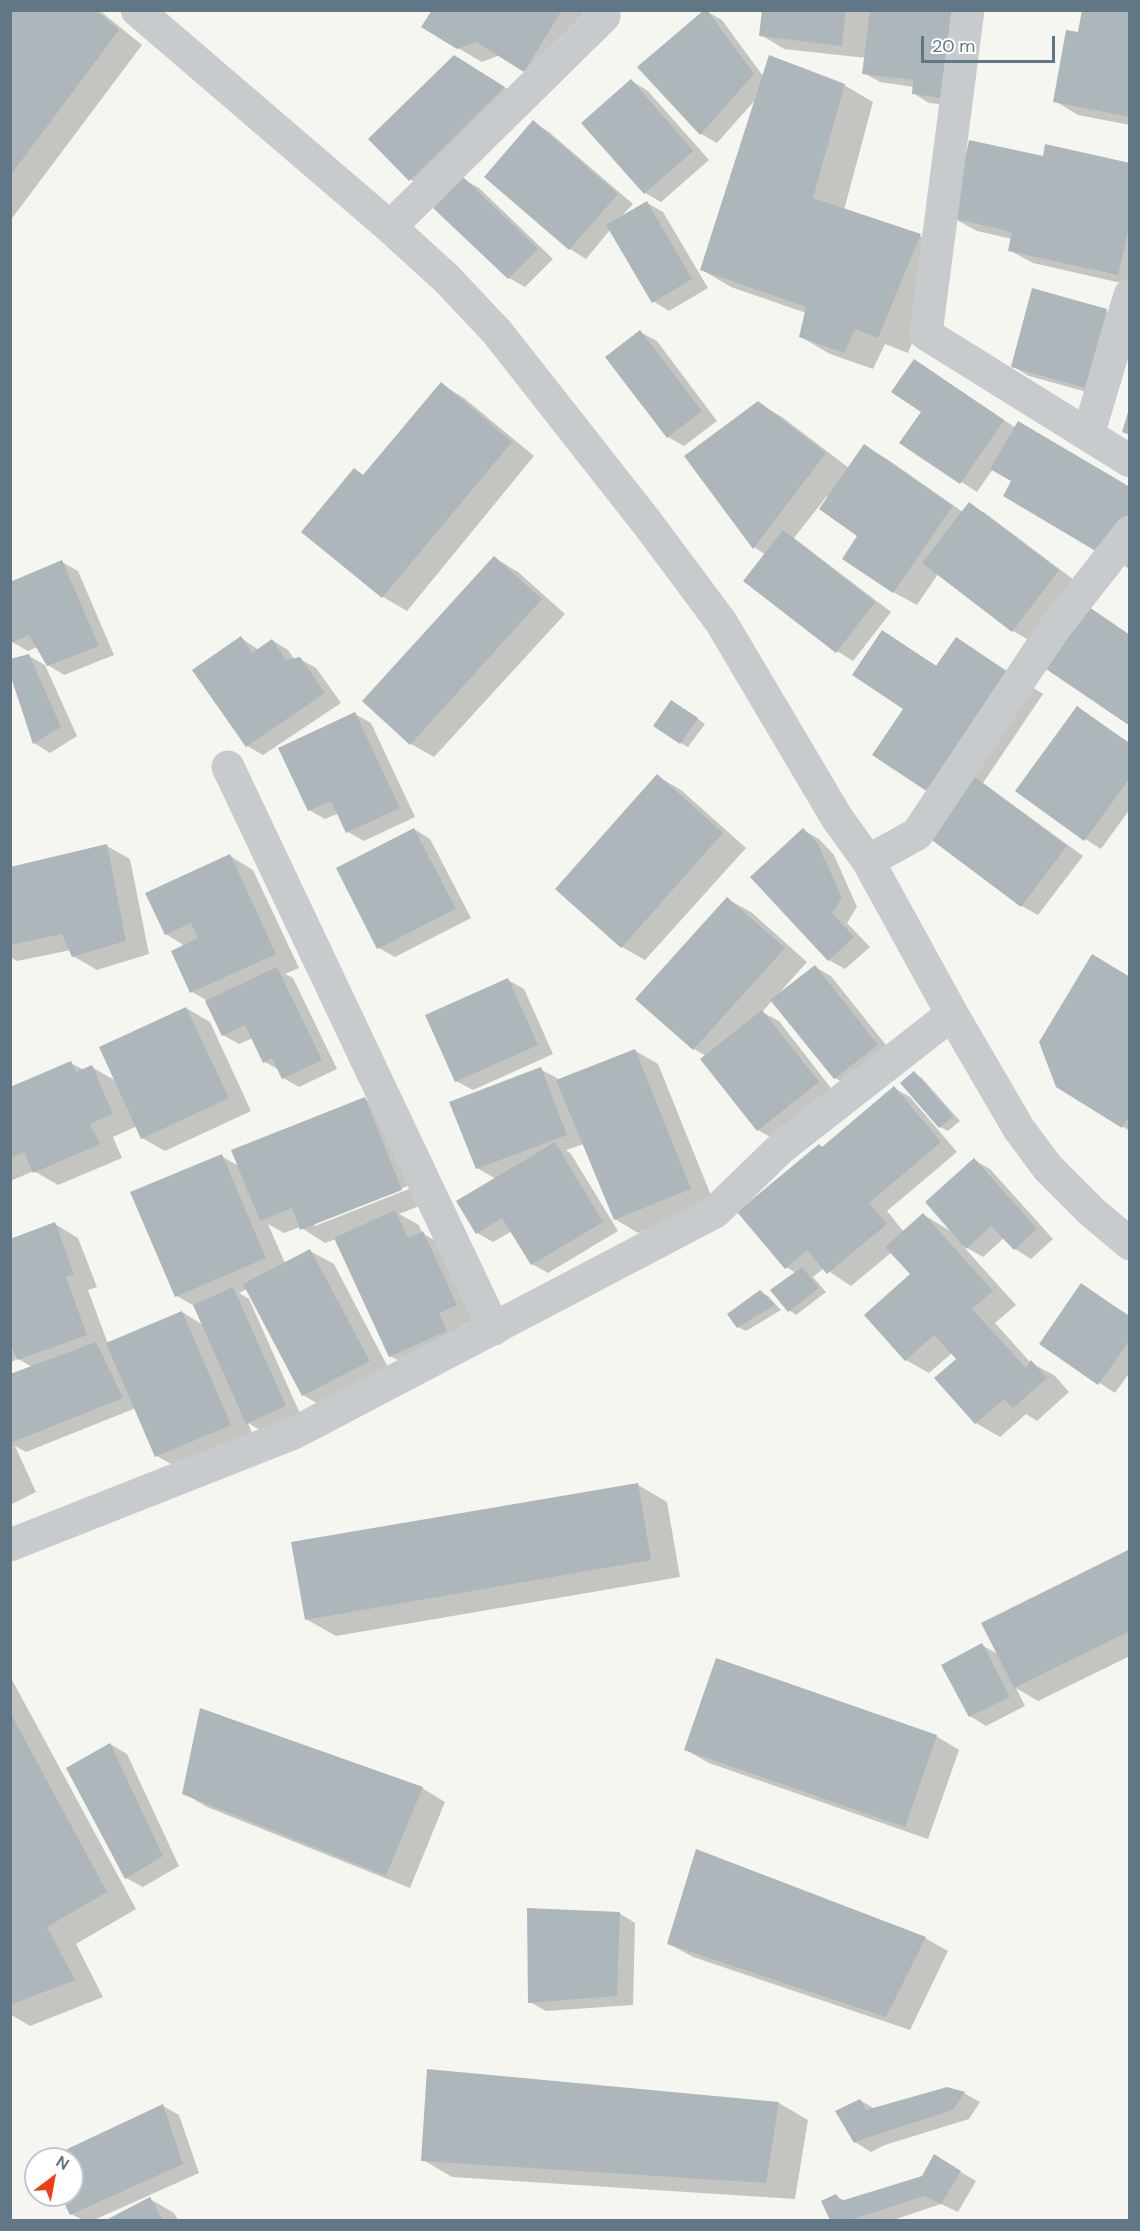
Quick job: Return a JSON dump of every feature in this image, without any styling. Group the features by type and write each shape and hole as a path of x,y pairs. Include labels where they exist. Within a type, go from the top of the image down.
{"street":[{"path":"138,10 390,227 447,279 497,332 648,524 721,622 837,818 868,861 952,1014 1019,1129 1048,1168 1092,1212 1130,1244"},
{"path":"968,10 926,334 1130,461"},
{"path":"390,227 604,16"},
{"path":"1088,435 1130,295"},
{"path":"868,861 917,834 1053,630 1130,532"},
{"path":"228,767 494,1329"},
{"path":"10,1545 294,1433 715,1212 782,1147 952,1014"}],"building":[{"path":"10,10 95,10 119,30 10,176"},
{"path":"432,10 562,10 524,72 476,42 457,49 421,27"},
{"path":"704,10 707,10 754,74 700,135 637,67"},
{"path":"762,10 846,10 842,46 759,36"},
{"path":"870,10 953,10 941,98 912,94 913,80 862,74"},
{"path":"1082,10 1130,10 1130,117 1053,102 1066,30 1078,32"},
{"path":"454,55 505,87 409,181 368,139"},
{"path":"769,55 845,84 813,198 921,234 878,338 855,329 844,353 799,337 806,307 700,270"},
{"path":"631,79 693,151 644,194 581,123"},
{"path":"533,120 618,194 569,250 484,177"},
{"path":"969,140 1043,156 1045,144 1130,163 1130,223 1118,275 1008,251 1012,232 952,218"},
{"path":"463,177 538,249 508,279 433,208"},
{"path":"647,201 692,279 652,303 606,225"},
{"path":"1032,288 1107,309 1085,388 1011,367"},
{"path":"640,330 702,411 667,438 605,357"},
{"path":"914,359 1004,420 960,484 899,443 921,412 891,392"},
{"path":"441,382 512,442 382,598 301,532 354,468 363,475"},
{"path":"758,401 826,453 753,549 684,456"},
{"path":"1130,409 1130,435 1122,432"},
{"path":"1018,421 1130,487 1130,514 1104,556 1003,496 1011,481 990,469"},
{"path":"864,444 953,506 893,593 842,559 857,536 819,509"},
{"path":"969,502 1059,570 1012,632 922,563"},
{"path":"783,530 875,602 836,653 743,581"},
{"path":"494,556 542,599 410,745 362,701"},
{"path":"62,560 99,646 47,666 29,635 10,643 10,582"},
{"path":"1089,607 1130,635 1130,726 1046,669"},
{"path":"882,630 936,666 956,637 1020,680 940,800 872,755 903,709 852,675"},
{"path":"241,636 252,653 272,639 286,660 300,657 325,693 246,747 192,670"},
{"path":"29,654 61,727 33,744 10,674 10,659"},
{"path":"671,700 698,718 680,744 653,726"},
{"path":"1077,706 1130,744 1130,778 1084,841 1015,791"},
{"path":"355,712 400,808 346,833 331,801 308,811 278,748"},
{"path":"657,774 723,833 621,948 555,889"},
{"path":"975,777 1067,846 1021,907 929,838"},
{"path":"414,828 456,909 377,949 336,868"},
{"path":"803,828 818,844 842,898 832,913 854,937 828,961 750,877"},
{"path":"107,844 126,941 72,957 62,934 10,945 10,867"},
{"path":"230,854 276,954 190,993 171,951 198,938 191,923 165,935 145,893"},
{"path":"727,897 785,948 693,1050 635,999"},
{"path":"1092,954 1130,977 1130,1115 1122,1128 1056,1087 1039,1042"},
{"path":"815,965 878,1045 834,1079 770,1000"},
{"path":"277,967 322,1060 282,1079 272,1058 263,1063 245,1025 222,1036 205,1001"},
{"path":"508,978 538,1045 455,1082 425,1015"},
{"path":"186,1007 229,1098 141,1139 99,1047"},
{"path":"762,1010 819,1082 757,1131 700,1059"},
{"path":"635,1049 691,1189 614,1220 556,1080"},
{"path":"71,1061 76,1072 92,1065 113,1114 90,1124 100,1144 33,1173 24,1152 10,1158 10,1087"},
{"path":"541,1067 567,1135 476,1169 449,1102"},
{"path":"914,1071 953,1116 939,1128 900,1083"},
{"path":"894,1086 941,1142 869,1203 887,1224 827,1274 807,1250 785,1269 737,1212 819,1144 822,1147"},
{"path":"365,1097 402,1190 300,1230 292,1208 260,1221 231,1150"},
{"path":"555,1142 603,1222 531,1265 502,1218 476,1234 456,1201"},
{"path":"222,1154 266,1258 175,1297 130,1192"},
{"path":"974,1158 1037,1229 1014,1250 991,1226 966,1249 925,1202"},
{"path":"395,1210 408,1238 423,1231 457,1305 439,1313 447,1331 389,1357 334,1238"},
{"path":"923,1213 993,1291 972,1309 1026,1368 1031,1360 1047,1378 1013,1408 1004,1399 975,1424 934,1378 956,1359 934,1335 905,1361 864,1315 910,1274 885,1247"},
{"path":"55,1222 74,1274 66,1277 87,1335 17,1360 10,1341 10,1239"},
{"path":"310,1249 370,1361 302,1396 243,1284"},
{"path":"802,1267 819,1288 788,1312 770,1290"},
{"path":"1081,1283 1130,1317 1130,1340 1098,1385 1039,1344"},
{"path":"233,1287 286,1406 246,1424 193,1305"},
{"path":"760,1290 775,1305 737,1328 727,1314"},
{"path":"182,1311 231,1425 155,1457 106,1343"},
{"path":"96,1342 123,1398 10,1443 10,1374"},
{"path":"638,1483 651,1560 305,1620 291,1542"},
{"path":"1130,1549 1130,1631 1014,1688 981,1623"},
{"path":"982,1643 1010,1697 969,1717 941,1665"},
{"path":"716,1658 937,1735 905,1827 684,1750"},
{"path":"200,1708 423,1787 386,1876 182,1794"},
{"path":"10,1712 107,1892 47,1927 75,1980 10,2005"},
{"path":"110,1743 163,1856 125,1879 66,1768"},
{"path":"696,1849 926,1937 886,2017 667,1944"},
{"path":"527,1908 620,1912 617,1996 528,2003"},
{"path":"427,2069 779,2102 766,2183 421,2161"},
{"path":"947,2087 965,2092 953,2110 854,2143 835,2111 860,2099 866,2110"},
{"path":"163,2104 183,2164 70,2215 66,2207 84,2207 84,2147 72,2147"},
{"path":"934,2154 961,2171 941,2204 924,2196 851,2220 830,2220 821,2201 836,2194 841,2201 922,2176"},
{"path":"150,2197 163,2220 106,2220"}]}
